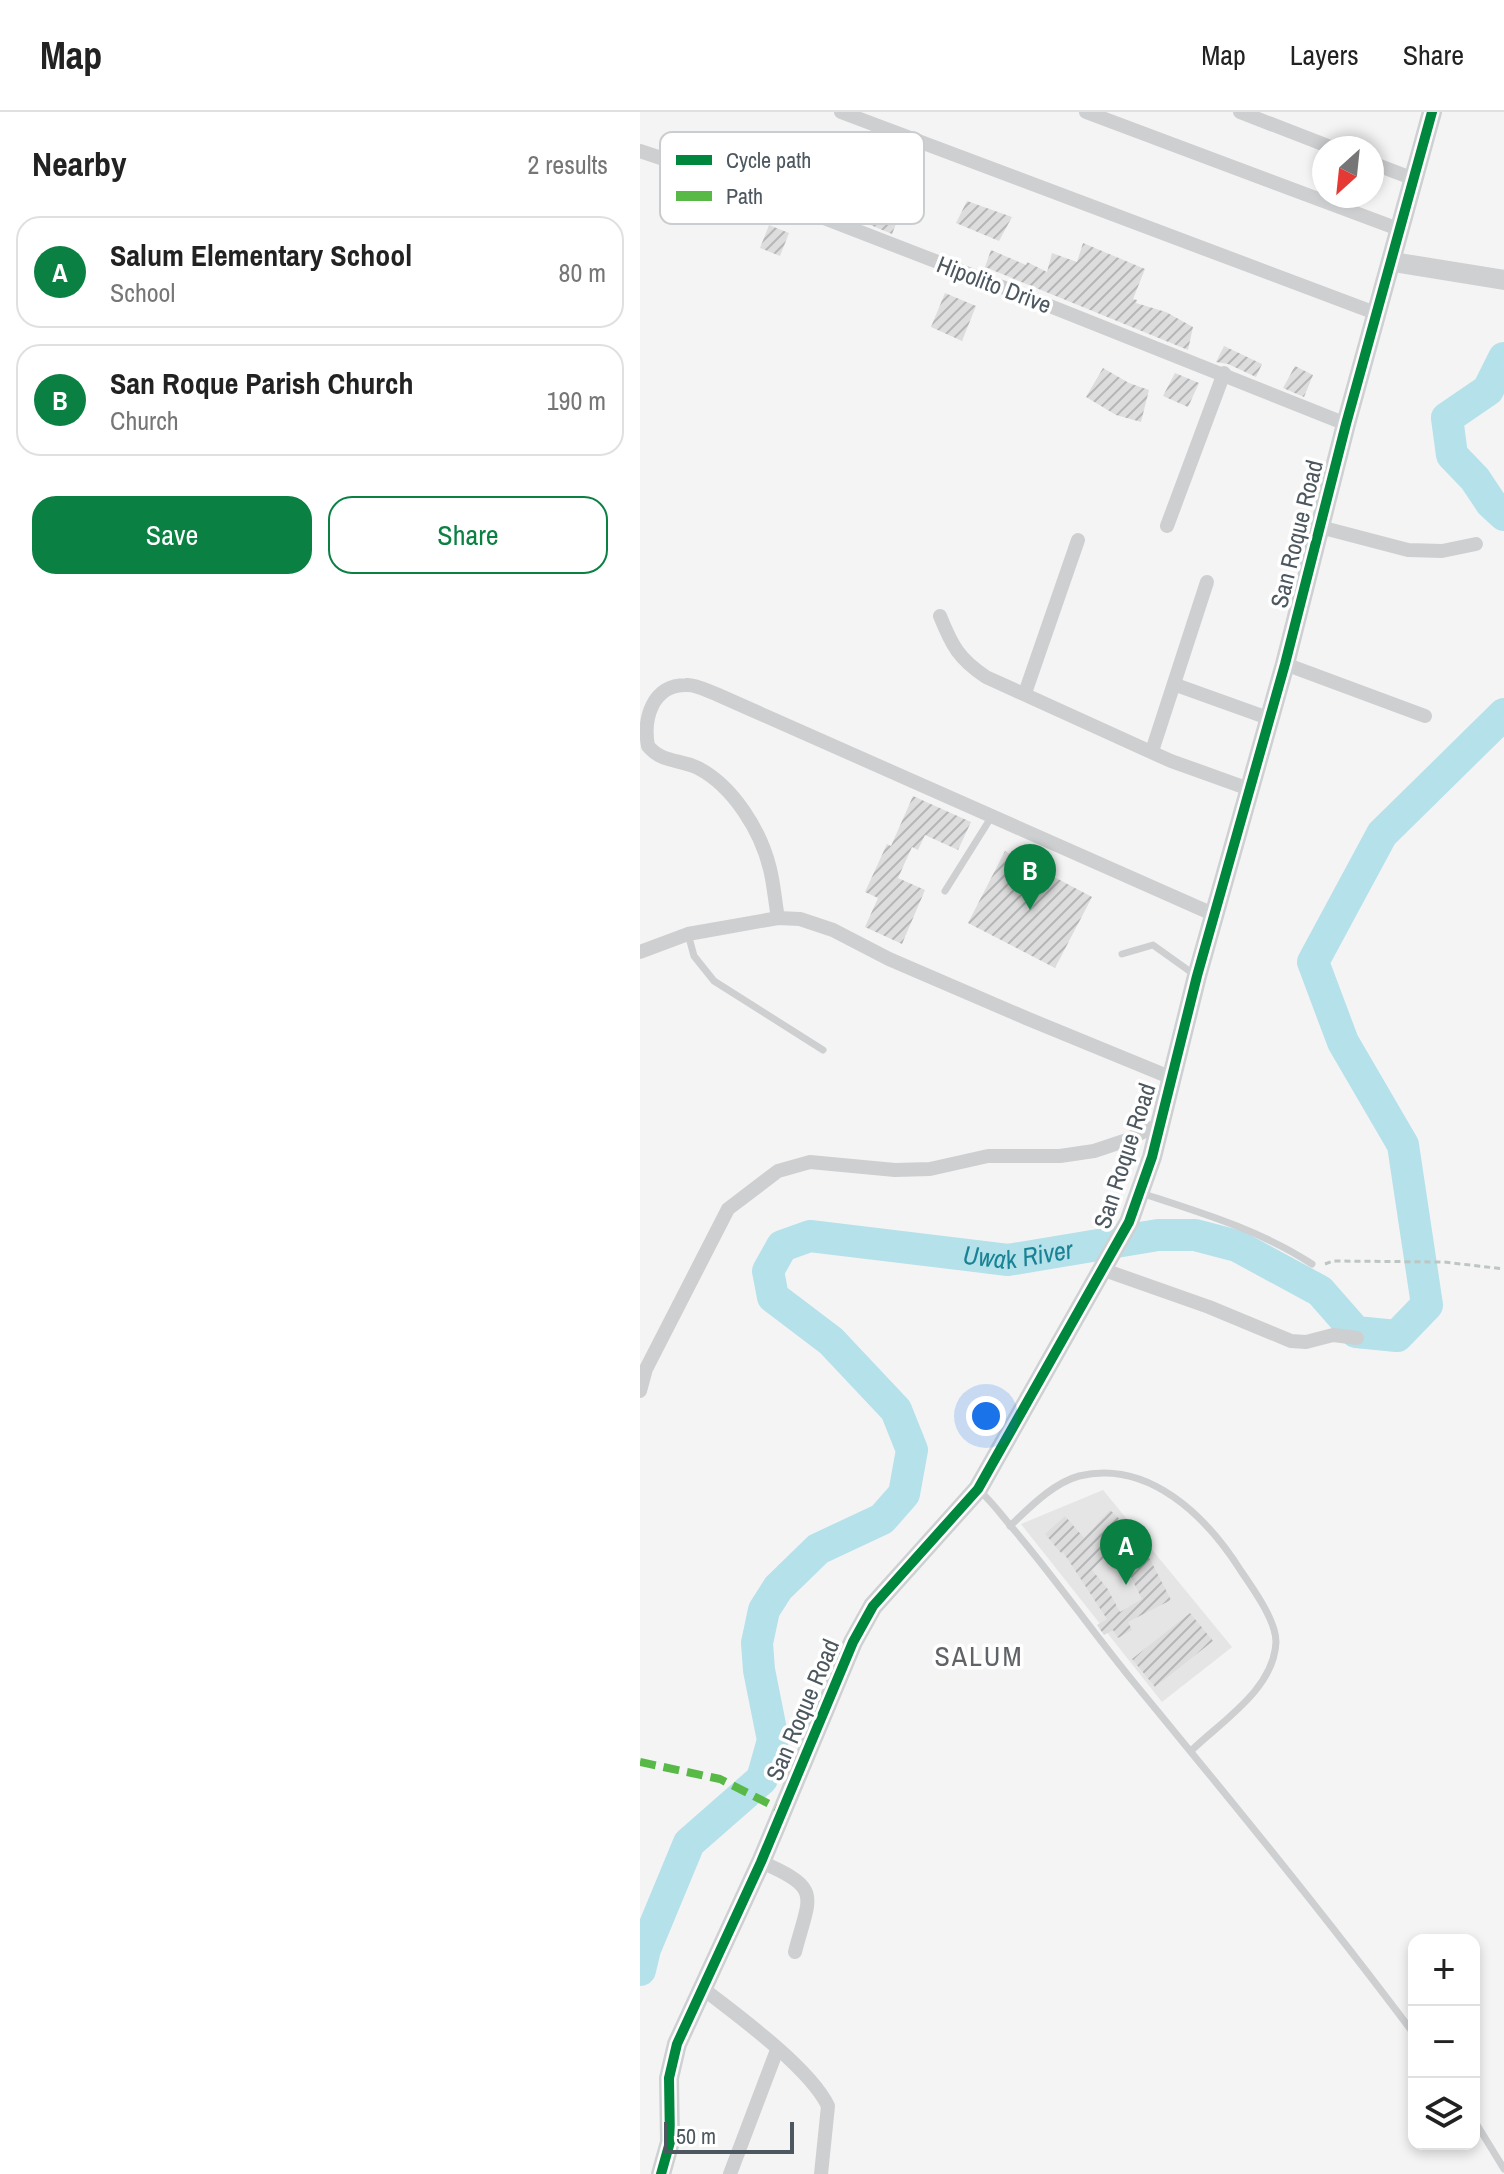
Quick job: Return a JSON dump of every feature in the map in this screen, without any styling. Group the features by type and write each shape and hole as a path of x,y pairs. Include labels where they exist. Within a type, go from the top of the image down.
{"street":[{"path":"841,112 894,132"},
{"path":"1086,112 1401,230"},
{"path":"1240,112 1312,140"},
{"name":"San Roque Road","path":"661,2174 670,2142 671,2062 684,2024 761,1862 860,1627 889,1586 978,1489 1129,1222 1160,1124 1197,976 1285,664 1346,424 1432,112"},
{"path":"924,143 1378,314"},
{"name":"Hipolito Drive","path":"640,151 660,158"},
{"path":"1384,168 1414,179"},
{"name":"Hipolito Drive","path":"839,224 1224,373 1346,424"},
{"path":"1393,262 1504,280"},
{"path":"1167,526 1224,373"},
{"path":"1320,527 1408,550 1442,551 1476,544"},
{"path":"1025,693 1078,540"},
{"path":"1152,751 1207,582"},
{"path":"940,616 953,648 966,664 986,677 1171,761 1249,789"},
{"path":"1285,664 1425,716"},
{"path":"778,918 770,868 737,802 700,769 663,759 648,746 646,717 653,700 668,689 686,684 716,694 1215,915"},
{"path":"1176,685 1268,718"},
{"path":"640,952 688,934 778,918 800,919 833,930 903,965 1172,1078"},
{"path":"640,1391 646,1369 728,1209 778,1171 810,1162 895,1170 930,1169 988,1156 1060,1156 1094,1151 1160,1124"},
{"path":"1104,1270 1209,1307 1291,1341 1306,1342 1333,1335 1357,1338"},
{"path":"761,1862 802,1883 808,1891 795,1952"},
{"path":"702,1988 812,2081 828,2106 821,2174"},
{"path":"730,2174 777,2050"}],"lane":[{"path":"945,891 992,816"},
{"path":"688,934 694,956 714,981 823,1050"},
{"path":"1122,954 1153,945 1197,976"},
{"path":"1139,1192 1284,1246 1312,1264"},
{"path":"1010,1526 1043,1496 1076,1477 1124,1474 1153,1483 1174,1497 1227,1548 1265,1608 1276,1641 1268,1668 1255,1691 1192,1750"},
{"path":"978,1489 999,1508 1125,1671 1349,1947 1408,2026"},
{"path":"1480,2130 1504,2169"}],"path":[{"path":"1312,1264 1318,1266 1333,1261 1444,1262 1504,1269"}],"shaded area":[{"path":"1103,1490 1232,1647 1162,1702 1021,1524"}],"building":[{"path":"967,201 1012,217 999,241 956,223"},
{"path":"868,224 896,224 892,234"},
{"path":"769,225 789,233 780,256 760,248"},
{"path":"1083,243 1145,269 1133,299 1193,327 1188,350 985,267 991,250 1047,272 1052,253 1077,262"},
{"path":"945,293 976,306 962,341 931,327"},
{"path":"1224,346 1262,364 1256,377 1216,362"},
{"path":"1295,366 1313,375 1304,397 1283,388"},
{"path":"1103,368 1149,390 1141,422 1116,415 1086,397"},
{"path":"1175,373 1199,383 1188,407 1163,396"},
{"path":"913,796 971,822 958,850 925,835 918,850 912,847 898,878 925,890 902,944 865,927 878,898 865,892 887,844 891,846"},
{"path":"1005,851 1092,897 1055,968 968,923"},
{"path":"1110,1510 1138,1536 1171,1600 1128,1622 1132,1630 1118,1638 1113,1630 1104,1635 1097,1625 1107,1619 1063,1552 1045,1534 1065,1516 1084,1538","holes":["1115,1546 1142,1599 1120,1612 1107,1588 1092,1570"]},
{"path":"1190,1613 1213,1641 1155,1687 1132,1659"}],"waterway":[{"name":"Uwak River","path":"1504,358 1488,390 1447,418 1452,455 1504,515"},
{"name":"Uwak River","path":"640,1970 645,1949 689,1843 762,1779 773,1740 759,1670 757,1643 764,1610 778,1588 818,1549 882,1519 904,1494 912,1450 896,1410 831,1341 773,1297 768,1271 782,1246 810,1236 1008,1260 1158,1235 1195,1235 1237,1246 1320,1291 1356,1332 1397,1336 1427,1305 1403,1145 1343,1042 1313,962 1382,834 1504,714"}],"marked path":[{"path":"640,1762 720,1779 783,1811"}],"cycle path":[{"path":"661,2174 670,2142 669,2078 677,2044 761,1862 853,1642 873,1606 978,1489 1129,1222 1152,1157 1197,976 1285,664 1346,424 1432,112"}],"place":[{"name":"San Roque Parish Church","path":"1030,910"},
{"name":"Salum Elementary School","path":"1126,1585"}],"district":[{"name":"SALUM","path":"979,1656"}]}
